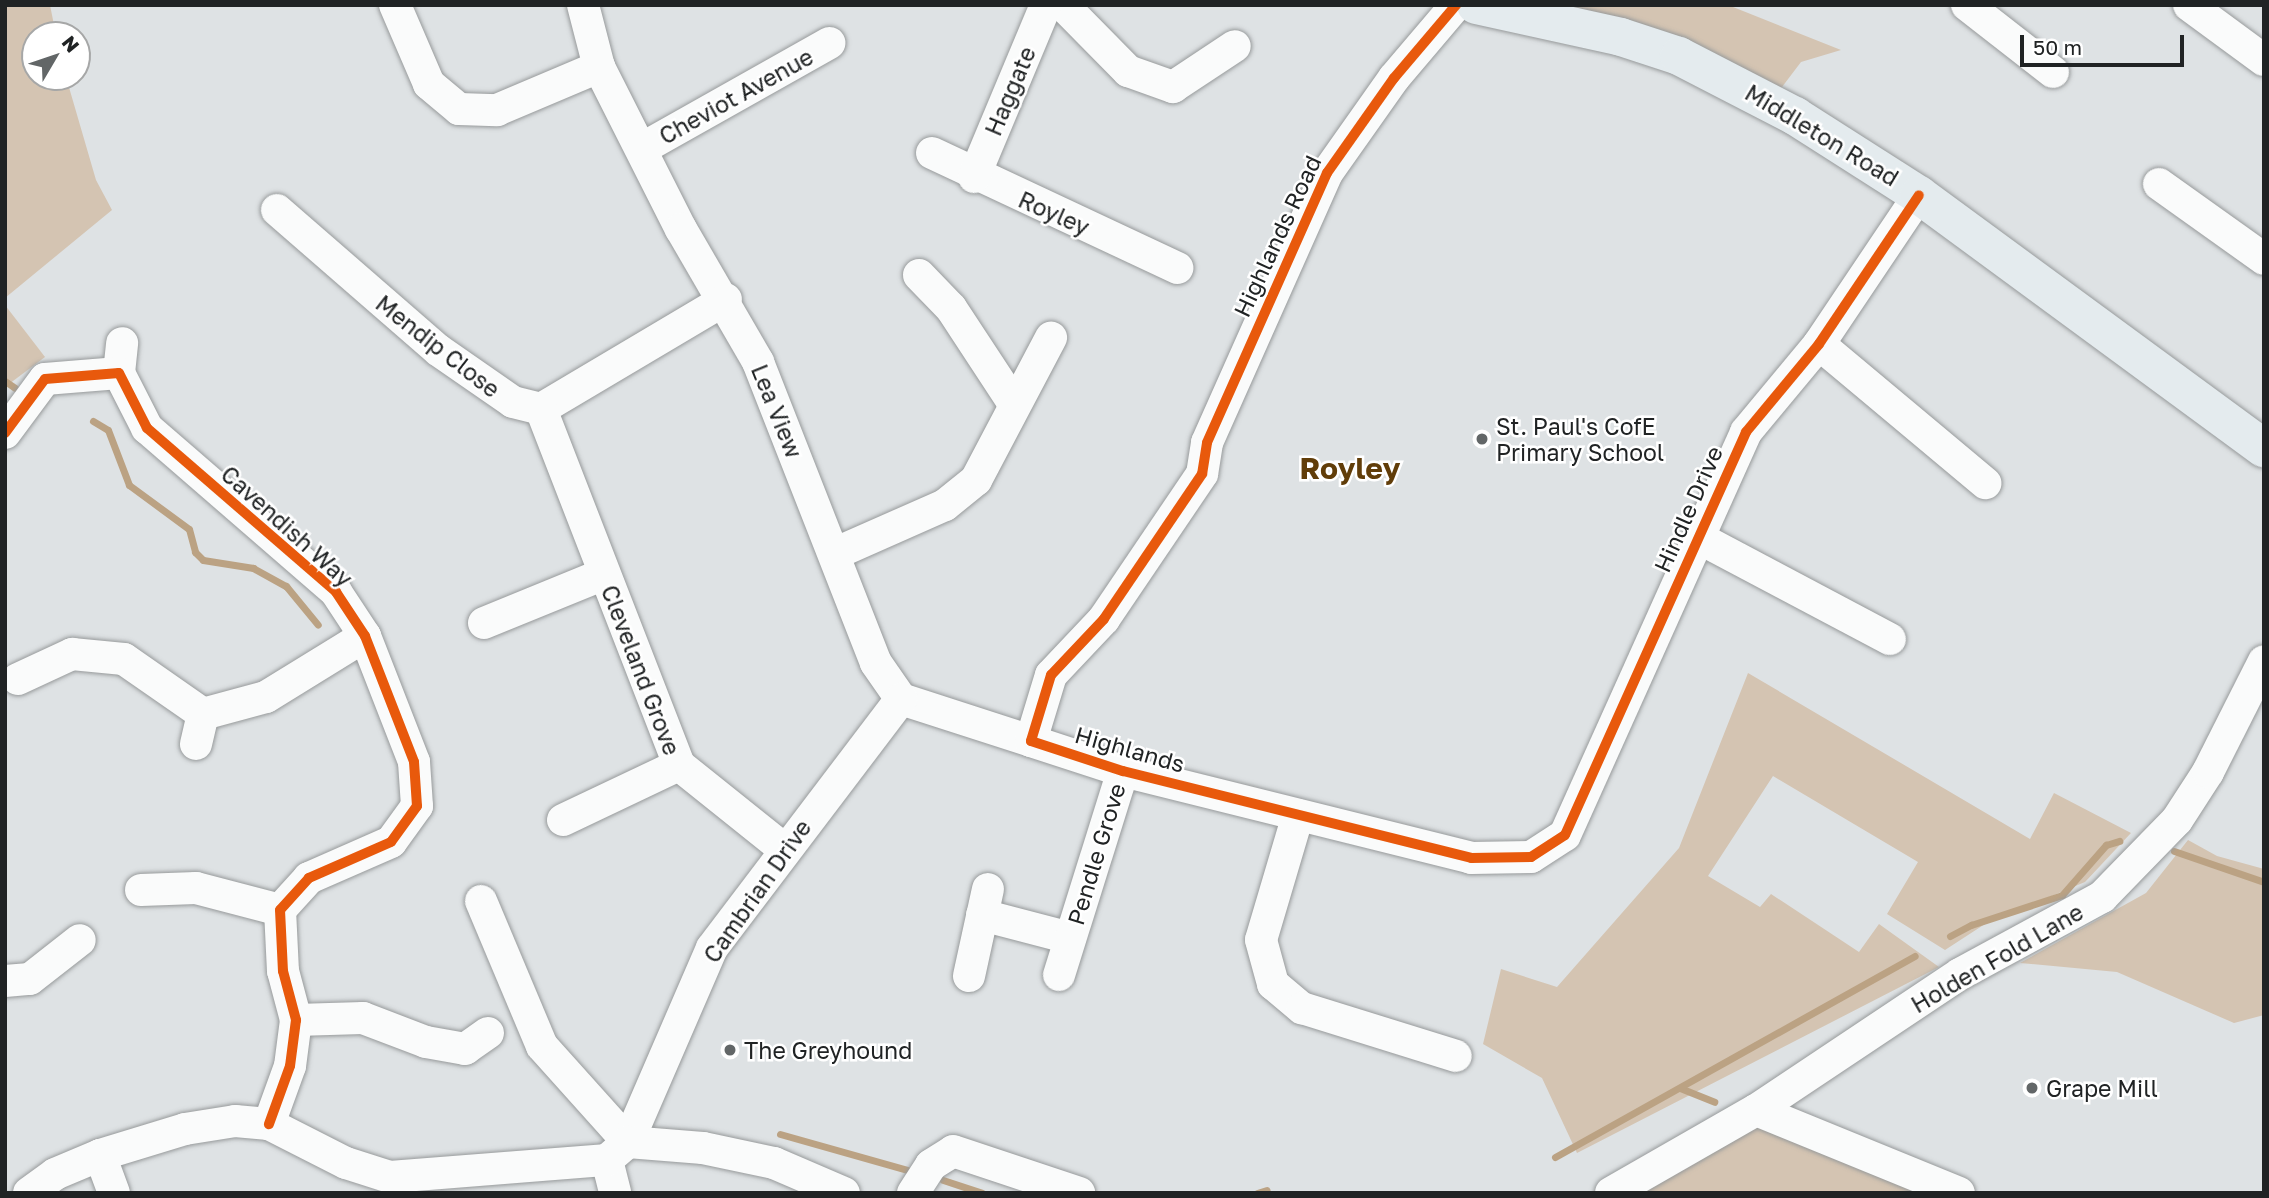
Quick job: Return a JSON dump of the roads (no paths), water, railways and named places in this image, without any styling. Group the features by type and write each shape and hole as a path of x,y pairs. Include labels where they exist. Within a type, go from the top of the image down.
{"main road":[{"name":"Middleton Road","path":"1476,5 1621,37 1679,56 1837,140 1919,195 2264,447"}],"street":[{"path":"395,5 429,85 460,109 497,110 599,67"},
{"name":"Lea View","path":"583,5 599,67 643,148 681,229 726,299 758,362 876,663 901,699"},
{"name":"Haggate","path":"974,177 1046,5"},
{"path":"1063,5 1128,71 1172,87 1235,46"},
{"name":"Highlands Road","path":"1031,741 1051,675 1104,619 1202,474 1207,443 1327,173 1394,78 1456,5"},
{"path":"1967,5 2053,72"},
{"path":"2189,5 2264,60"},
{"name":"Cheviot Avenue","path":"643,148 829,43"},
{"name":"Royley","path":"932,153 974,177 1177,268"},
{"path":"2159,184 2264,259"},
{"name":"Hindle Drive","path":"1531,857 1565,835 1746,432 1785,379 1819,344 1919,195"},
{"name":"Mendip Close","path":"277,210 438,350 513,402 541,409"},
{"path":"919,275 951,308 1014,404"},
{"path":"541,409 726,299"},
{"path":"834,554 945,505 976,480 1051,338"},
{"path":"1819,344 1985,483"},
{"name":"Cavendish Way","path":"5,433 45,379 120,358 147,428 336,593 365,636 414,762 417,806 391,842 309,878 280,911"},
{"name":"Cleveland Grove","path":"541,409 679,765 784,849"},
{"path":"1699,538 1890,639"},
{"name":"Cleveland Grove","path":"484,622 604,574"},
{"path":"18,679 72,654 124,659 200,729 266,697 365,636"},
{"name":"Holden Fold Lane","path":"1611,1193 1756,1110 1960,974 2102,897 2177,820 2208,772 2264,661"},
{"path":"901,699 1031,741"},
{"name":"Cambrian Drive","path":"618,1151 712,948 784,849 901,699"},
{"name":"Highlands","path":"1031,741 1122,771 1471,858 1531,857"},
{"name":"Cleveland Grove","path":"563,820 679,765"},
{"name":"Pendle Grove","path":"1059,975 1122,771"},
{"path":"1298,815 1261,940 1273,984 1302,1008 1456,1056"},
{"path":"141,890 196,888 280,911 283,971 296,1020 290,1066 269,1124"},
{"path":"481,901 542,1046 618,1151 615,1193"},
{"name":"Pendle Grove","path":"969,976 985,902 1070,938"},
{"path":"5,981 30,979 80,940"},
{"path":"296,1020 363,1018 426,1042 465,1049 488,1033"},
{"path":"1756,1110 1959,1193"},
{"path":"29,1193 55,1174 100,1155 185,1129 235,1121 269,1124 346,1163 390,1177 618,1151 703,1148 774,1163 833,1191"},
{"path":"913,1193 931,1165 953,1151 1079,1193"},
{"path":"100,1155 114,1193"}],"waterway":[{"path":"5,381 15,388"},
{"path":"93,421 108,430 129,485 189,529 195,552 203,560 253,568 286,586 318,625"},
{"path":"1950,936 1971,925 2062,895 2106,845 2119,841"},
{"path":"2174,851 2264,882"},
{"path":"1555,1157 1915,956"},
{"path":"1680,1088 1714,1102"},
{"path":"780,1134 907,1170"},
{"path":"943,1180 982,1193"},
{"path":"1257,1193 1267,1190"}],"place":[{"name":"St. Paul's CofE Primary School","path":"1482,439"},
{"name":"The Greyhound","path":"730,1050"},
{"name":"Grape Mill","path":"2032,1088"}],"district":[{"name":"Royley","path":"1350,468"}]}
